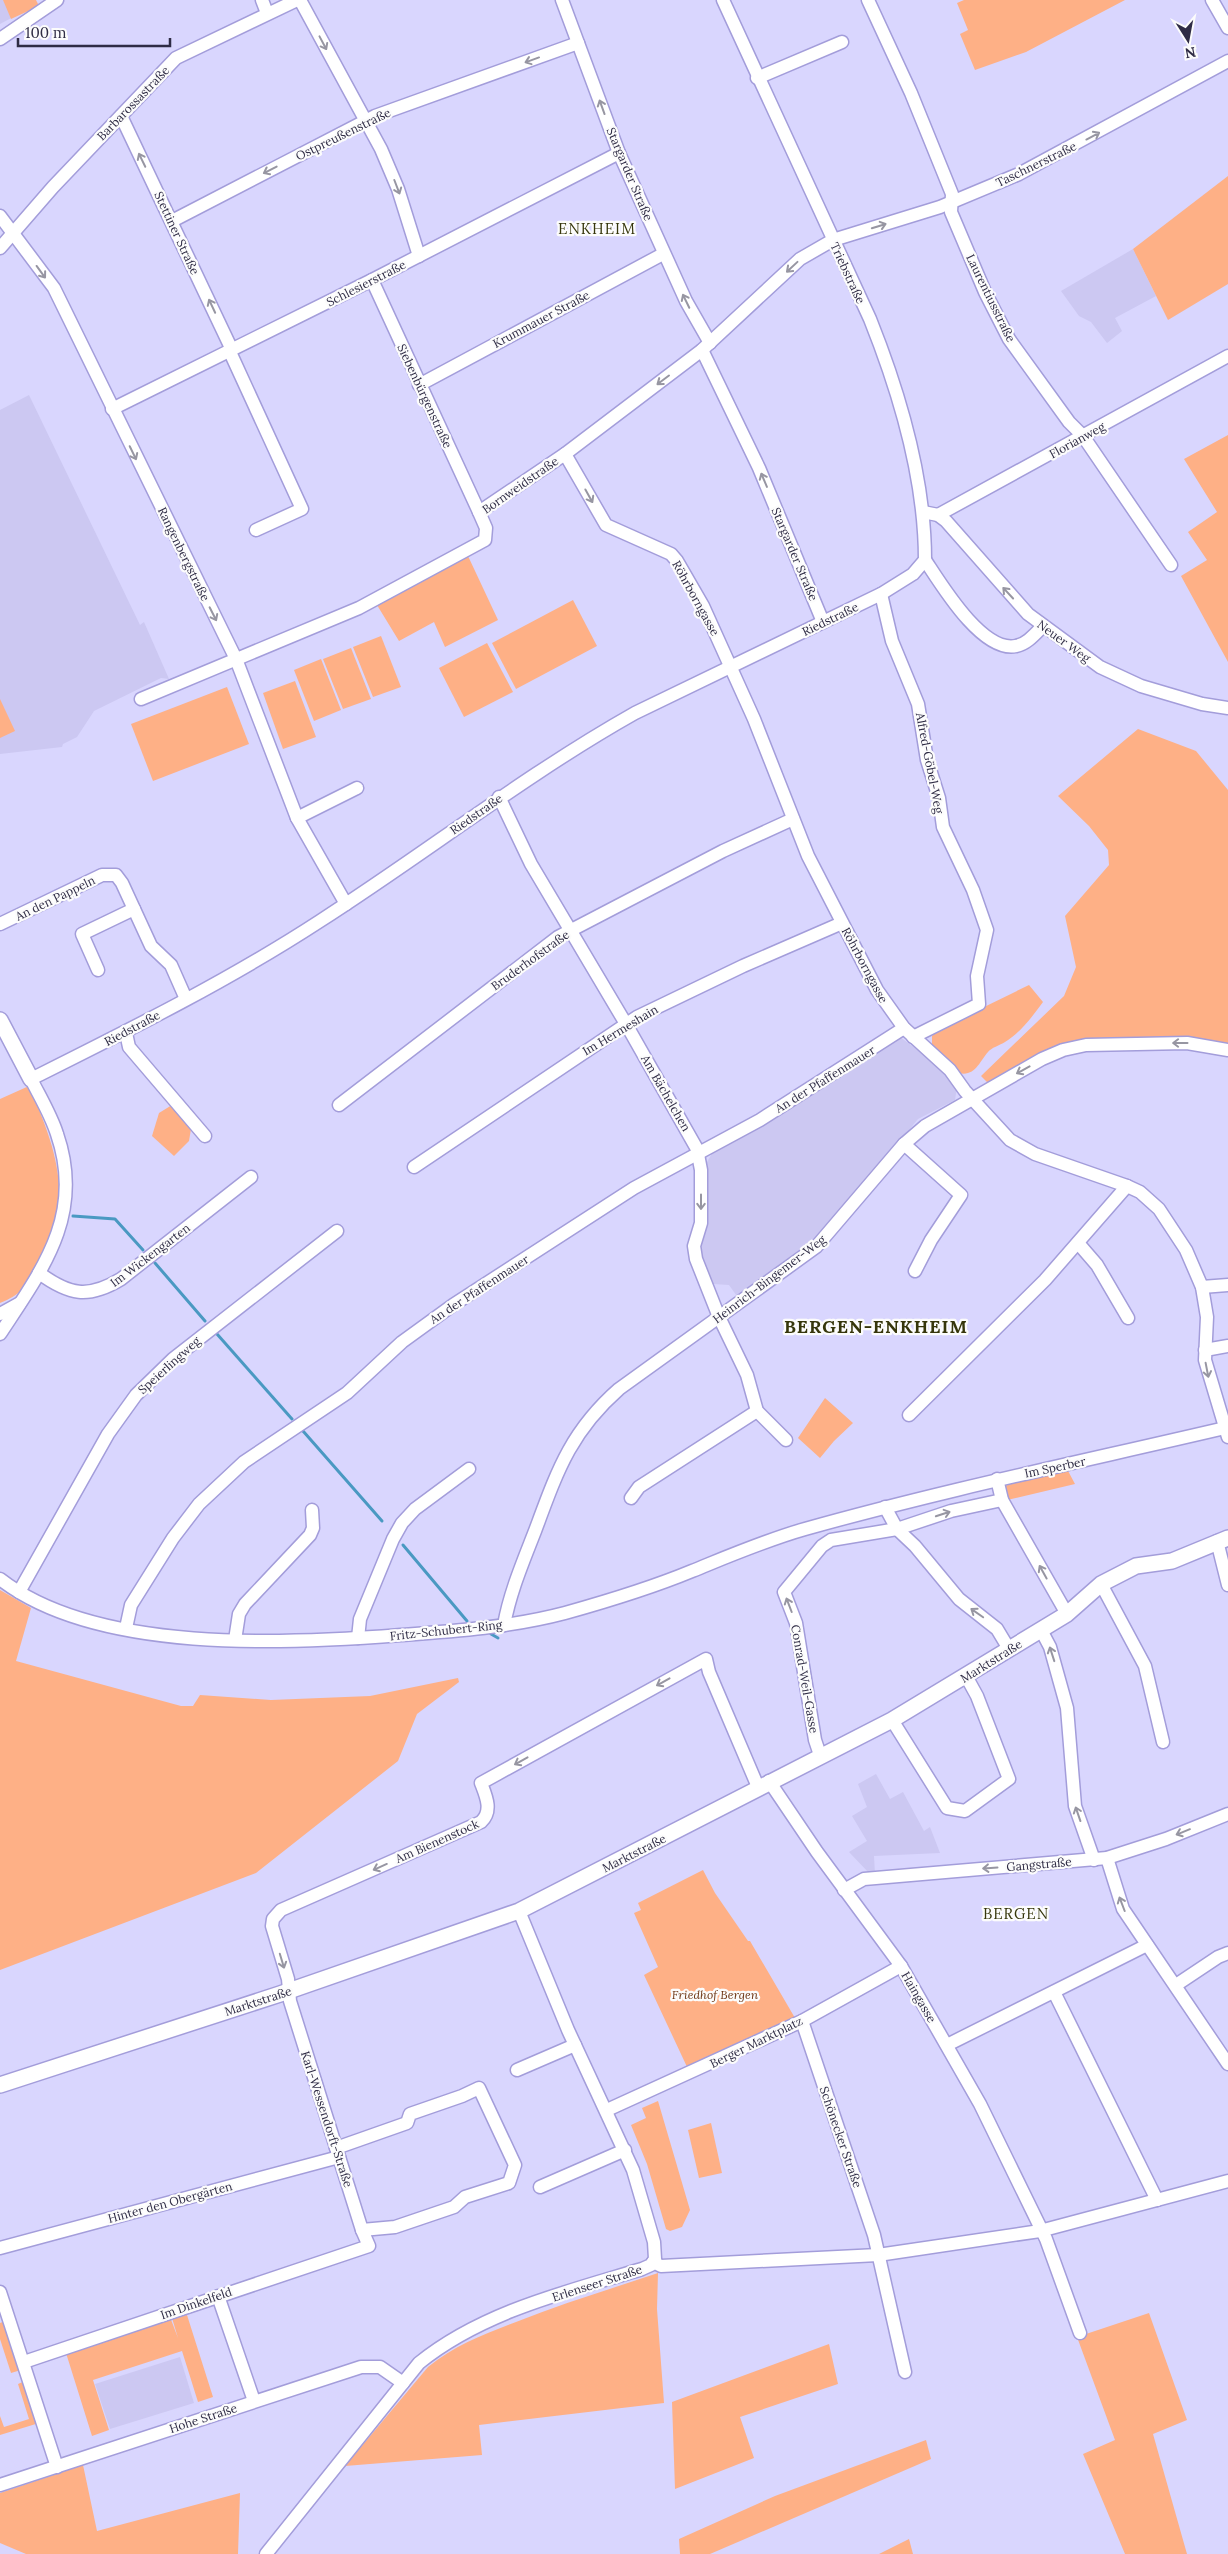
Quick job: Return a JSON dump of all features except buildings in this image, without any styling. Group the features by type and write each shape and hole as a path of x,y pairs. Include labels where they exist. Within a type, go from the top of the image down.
{"street":[{"path":"0,39 57,0"},
{"path":"262,0 267,13"},
{"path":"299,0 381,149 398,189 419,256"},
{"name":"Barbarossastraße","path":"0,248 12,232 176,58 267,13 299,0"},
{"name":"Stargarder Straße","path":"562,0 619,153 663,254 690,308 824,622"},
{"name":"Triebstraße","path":"723,0 887,362 923,512 925,560"},
{"name":"Laurentiusstraße","path":"868,0 910,92 952,194 951,212 985,292 1009,339 1057,406 1083,436 1171,566"},
{"path":"1212,0 1228,28"},
{"path":"757,78 842,42"},
{"name":"Ostpreußenstraße","path":"172,221 364,121 578,43"},
{"name":"Taschnerstraße","path":"832,240 952,202 1019,174 1228,61"},
{"name":"Stettiner Straße","path":"121,116 172,221 302,509 256,530"},
{"name":"Schlesierstraße","path":"112,409 372,280 619,153"},
{"name":"Rangenbergstraße","path":"0,216 54,288 236,659 298,818 346,904"},
{"name":"Bornweidstraße","path":"141,699 359,608 480,544 487,535 479,512 565,454 706,347 800,259 832,240"},
{"name":"Krummauer Straße","path":"419,385 663,254"},
{"name":"Siebenbürgenstraße","path":"372,280 479,512"},
{"name":"Florianweg","path":"938,515 1228,356"},
{"name":"Röhrborngasse","path":"565,454 606,525 671,554 677,561 703,606 732,667 808,856 877,990 909,1033 950,1070 1000,1131 1025,1150 1127,1186 1151,1201 1172,1226 1186,1250 1202,1287 1207,1318 1204,1350 1209,1378 1223,1408 1226,1433"},
{"path":"923,512 938,515"},
{"name":"Neuer Weg","path":"938,515 946,521 1028,614 1100,667 1117,676 1179,698 1228,708"},
{"path":"925,560 969,621 995,641 1007,646 1019,646 1043,626"},
{"name":"Riedstraße","path":"31,1079 126,1032 265,955 346,904 550,763 635,713 881,594 913,574 925,560"},
{"name":"Alfred-Göbel-Weg","path":"881,594 890,635 918,704 927,760 939,798 943,827 973,890 988,933 977,976 980,1003 909,1033"},
{"path":"298,818 357,788"},
{"name":"Am Bächelchen","path":"499,797 531,864 572,930 694,1141 701,1170 701,1223 694,1253 719,1317 748,1374 757,1410 786,1440"},
{"name":"Bruderhofstraße","path":"339,1105 558,937 723,851 793,819"},
{"name":"An den Pappeln","path":"0,924 107,874 119,878 151,946 171,965 186,999"},
{"path":"98,970 82,934 134,909"},
{"name":"Im Hermeshain","path":"414,1167 626,1024 743,966 842,923"},
{"path":"0,1020 57,1134 64,1156 67,1182 65,1210 58,1234 39,1273 0,1334"},
{"path":"126,1032 130,1047 205,1136"},
{"name":"An der Pfaffenmauer","path":"126,1628 131,1605 174,1538 200,1504 244,1462 347,1394 402,1342 438,1316 634,1188 768,1115 909,1033"},
{"name":"Heinrich-Bingemer-Weg","path":"504,1625 517,1578 562,1459 581,1428 597,1408 618,1389 823,1241 904,1144 925,1126 974,1100 1042,1059 1063,1050 1086,1046 1187,1042 1228,1050"},
{"path":"904,1144 962,1195 931,1240 915,1271"},
{"name":"Im Wickengarten","path":"39,1273 57,1287 79,1292 94,1291 112,1285 252,1177"},
{"path":"910,1416 1045,1280 1127,1186"},
{"name":"Speierlingweg","path":"19,1592 108,1434 136,1395 180,1353 337,1231"},
{"path":"1078,1244 1097,1266 1128,1318"},
{"path":"1202,1287 1228,1285"},
{"path":"0,1314 21,1303"},
{"path":"1204,1350 1228,1346"},
{"path":"632,1498 639,1487 757,1410"},
{"name":"Im Sperber","path":"885,1507 997,1479 1226,1433"},
{"path":"358,1638 360,1618 402,1522 415,1509 469,1469"},
{"path":"997,1479 1002,1500 1067,1614"},
{"path":"897,1529 951,1511 1002,1500"},
{"path":"885,1507 897,1529 915,1546 959,1599 997,1629 1009,1649"},
{"name":"Fritz-Schubert-Ring","path":"0,1579 19,1592 61,1612 126,1628 235,1640 358,1638 504,1625 561,1614 690,1572 760,1544 885,1507"},
{"path":"235,1640 239,1614 245,1604 310,1535 312,1510"},
{"name":"Conrad-Weil-Gasse","path":"820,1755 815,1740 796,1623 784,1592 822,1546 831,1540 897,1529"},
{"path":"1222,1540 1228,1585"},
{"name":"Marktstraße","path":"0,2085 290,1991 520,1911 820,1755 892,1720 1067,1614 1100,1584 1136,1566 1172,1561 1222,1540"},
{"path":"1100,1584 1145,1666 1162,1742"},
{"path":"1041,1630 1050,1647 1068,1708 1075,1806 1094,1860"},
{"name":"Haingasse","path":"706,1659 709,1672 764,1784 901,1966 980,2104 1040,2232 1046,2239 1080,2333"},
{"name":"Am Bienenstock","path":"290,1991 272,1931 277,1914 481,1822 485,1818 488,1809 488,1801 481,1783 706,1659"},
{"path":"892,1720 948,1808 965,1811 980,1803 1009,1779 977,1696 966,1676"},
{"name":"Gangstraße","path":"844,1890 864,1879 1107,1858 1166,1839 1228,1814"},
{"path":"1107,1858 1123,1908 1228,2064"},
{"name":"Erlenseer Straße","path":"267,2554 419,2363 436,2349 471,2329 542,2301 642,2269 654,2262 656,2256 654,2242 644,2201 625,2150 575,2044 520,1911"},
{"path":"946,2045 1147,1945"},
{"path":"1176,1985 1218,1957 1228,1953"},
{"name":"Berger Marktplatz","path":"607,2110 802,2021 901,1966"},
{"name":"Karl-Wessendorft-Straße","path":"290,1991 290,2001 362,2230 369,2246"},
{"path":"1054,1992 1156,2200"},
{"name":"Schönecker Straße","path":"802,2021 874,2235 905,2372"},
{"path":"517,2070 575,2044"},
{"name":"Hinter den Obergärten","path":"0,2248 338,2152 407,2123 410,2114 479,2088 515,2165 508,2182 465,2197 454,2207 395,2227 362,2230"},
{"path":"540,2187 625,2150"},
{"path":"654,2262 661,2266 689,2266 878,2255 1040,2232 1228,2181"},
{"name":"Im Dinkelfeld","path":"24,2362 369,2246"},
{"path":"0,2292 4,2320 24,2362 57,2466"},
{"path":"218,2296 254,2401"},
{"name":"Hohe Straße","path":"0,2485 361,2367 380,2367 403,2383"}],"shaded area":[{"path":"0,0 36,0 17,15 0,24"},
{"path":"1133,249 1156,296 1115,318 1122,331 1107,343 1091,322 1079,316 1061,291"},
{"path":"29,395 140,625 144,622 169,679 161,678 94,711 77,737 63,744 62,747 0,754 0,410"},
{"path":"900,1037 948,1072 957,1087 955,1100 918,1119 821,1237 739,1299 729,1285 713,1284 698,1249 707,1222 707,1162 714,1150"},
{"path":"876,1774 890,1799 903,1792 924,1831 930,1827 940,1853 874,1856 875,1874 870,1874 849,1852 867,1841 852,1816 867,1807 858,1784"},
{"path":"180,2357 194,2403 110,2429 95,2384"}],"green space":[{"path":"3,0 36,0 39,6 11,19"},
{"path":"964,0 1125,0 1026,52 975,70 960,34 968,30 957,3"},
{"path":"1228,176 1228,284 1168,320 1133,249"},
{"path":"1228,435 1228,662 1181,576 1207,560 1188,532 1217,512 1184,459"},
{"path":"468,556 498,620 445,647 434,622 399,641 377,605"},
{"path":"573,600 597,646 516,689 492,643"},
{"path":"381,636 401,687 373,697 353,647"},
{"path":"487,643 513,692 464,717 439,668"},
{"path":"351,648 371,699 343,709 323,659"},
{"path":"321,659 341,710 314,721 294,670"},
{"path":"295,681 316,737 283,749 263,693"},
{"path":"227,687 249,744 153,781 131,724"},
{"path":"0,699 15,731 0,738"},
{"path":"1138,729 1196,751 1228,790 1228,1046 1210,1040 1086,1042 990,1085 981,1076 1064,996 1076,967 1065,916 1109,865 1108,850 1089,826 1058,796"},
{"path":"1029,985 1043,1002 1021,1029 1011,1038 989,1051 969,1073 959,1073 932,1045 932,1036 937,1030"},
{"path":"29,1086 41,1114 55,1159 58,1174 59,1205 52,1231 30,1279 16,1295 0,1303 0,1099"},
{"path":"172,1105 191,1129 189,1141 174,1156 152,1136 159,1113"},
{"path":"825,1398 853,1423 820,1458 798,1438"},
{"path":"1067,1469 1075,1484 1007,1500 1004,1486 1008,1485 1008,1482"},
{"path":"0,1590 31,1608 16,1661 181,1706 193,1706 200,1695 271,1700 370,1696 458,1678 459,1682 417,1714 398,1761 256,1873 0,1970"},
{"name":"Friedhof Bergen","path":"703,1870 715,1893 748,1941 750,1941 795,2018 688,2069 644,1975 658,1967 634,1913 641,1910 638,1903"},
{"path":"658,2101 690,2210 682,2227 670,2231 666,2229 647,2164 631,2125 646,2118 642,2108"},
{"path":"711,2123 722,2173 699,2178 688,2130"},
{"path":"658,2273 657,2309 664,2403 479,2425 482,2455 345,2466 428,2367 449,2352 534,2315"},
{"path":"1149,2313 1187,2420 1153,2434 1187,2554 1125,2554 1083,2454 1115,2440 1077,2337"},
{"path":"187,2315 213,2397 198,2402 182,2351 93,2380 109,2430 92,2436 66,2353 170,2317 178,2338 172,2318"},
{"path":"5,2321 21,2370 11,2373 0,2339 0,2323"},
{"path":"829,2344 838,2384 740,2417 754,2458 675,2489 672,2402"},
{"path":"25,2381 39,2423 0,2435 0,2416 4,2427 29,2419 18,2384"},
{"path":"926,2440 931,2459 710,2554 680,2554 679,2539 775,2496"},
{"path":"83,2465 97,2531 240,2493 238,2554 26,2554 0,2543 0,2493"},
{"path":"909,2539 913,2554 879,2554"}],"waterway":[{"path":"73,1216 115,1219 143,1250"},
{"path":"155,1263 205,1321"},
{"path":"217,1334 292,1419"},
{"path":"303,1431 382,1521"},
{"path":"403,1545 467,1621"},
{"path":"491,1634 498,1638"}],"district":[{"name":"ENKHEIM","path":"597,228"},
{"name":"BERGEN-ENKHEIM","path":"876,1326"},
{"name":"BERGEN","path":"1016,1913"}]}
